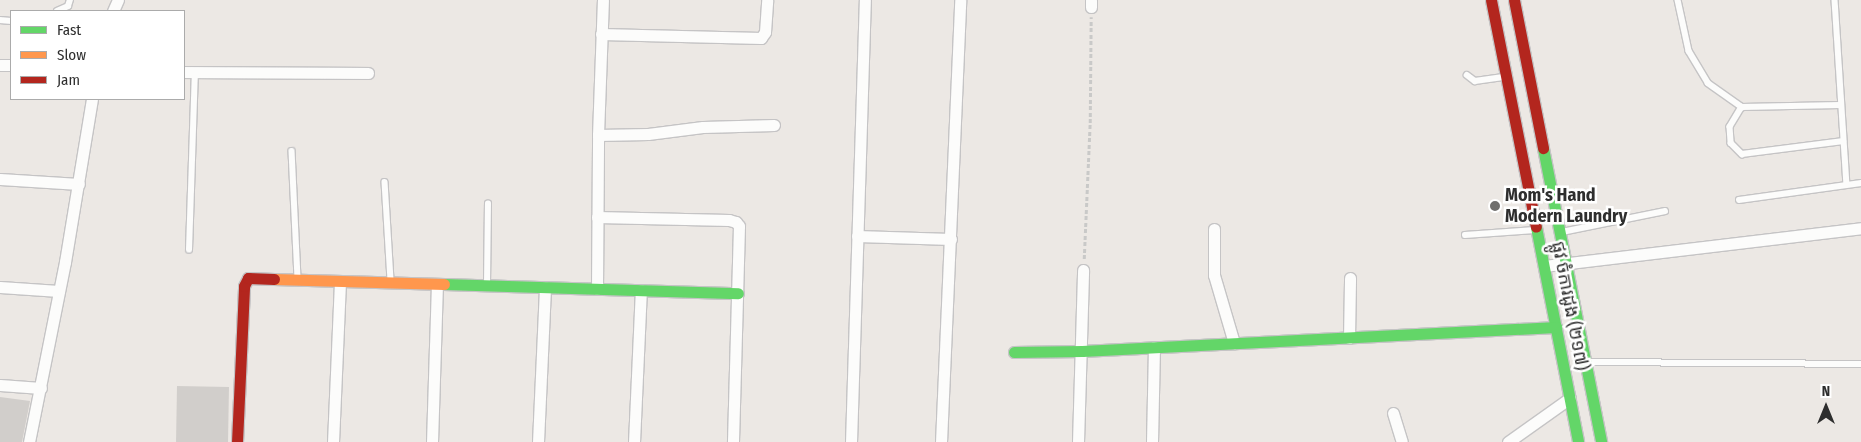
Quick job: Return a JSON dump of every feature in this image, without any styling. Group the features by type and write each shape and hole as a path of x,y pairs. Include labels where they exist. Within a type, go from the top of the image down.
{"street":[{"path":"597,289 598,135 603,0"},
{"path":"601,34 761,38 766,32 766,0"},
{"path":"851,442 865,0"},
{"path":"941,442 960,0"},
{"name":"ផ្លូវ ចំការដូង (២១៧)","path":"1491,0 1578,442"},
{"name":"ផ្លូវ ចំការដូង (២១៧)","path":"1514,0 1601,442"},
{"path":"190,72 368,74"},
{"path":"29,442 41,388 79,184 92,100"},
{"path":"598,135 648,134 703,127 774,125"},
{"path":"0,179 79,184"},
{"path":"597,217 729,220 736,222 739,226 733,442"},
{"path":"1544,266 1861,228"},
{"path":"1214,229 1214,275 1234,343"},
{"path":"857,236 951,239"},
{"path":"1078,442 1083,270"},
{"path":"237,442 244,286 248,278 738,293"},
{"path":"1349,338 1350,278"},
{"path":"333,442 340,281"},
{"path":"432,442 437,284"},
{"path":"0,287 59,292"},
{"path":"538,442 545,287"},
{"path":"634,442 641,290"},
{"path":"1014,352 1556,327"},
{"path":"1152,442 1154,347"},
{"path":"0,385 41,388"},
{"path":"1508,442 1570,398"},
{"path":"1393,413 1402,442"}],"lane":[{"path":"59,10 68,6 70,0"},
{"path":"1678,0 1688,51 1708,83 1742,107 1840,104"},
{"path":"1835,0 1840,104 1847,184"},
{"path":"189,250 190,72"},
{"path":"1467,75 1475,81 1506,77"},
{"path":"1742,107 1730,127 1731,143 1742,154 1843,141"},
{"path":"292,151 298,279"},
{"path":"385,182 391,282"},
{"path":"1738,200 1861,183"},
{"path":"487,285 488,204"},
{"path":"1561,232 1666,212"},
{"path":"1465,236 1537,230"},
{"path":"1586,362 1861,364"}],"path":[{"path":"1083,270 1090,123 1091,4"}],"building":[{"path":"177,386 229,387 228,442 176,442"},
{"path":"0,397 30,401 22,442 0,442"}],"traffic: fast":[{"path":"1543,148 1601,442"},
{"path":"1536,227 1578,442"},
{"path":"444,284 738,293"},
{"path":"1014,352 1082,351 1556,327"}],"traffic: slow":[{"path":"274,279 444,284"}],"traffic: jam":[{"path":"1491,0 1536,227"},
{"path":"1514,0 1543,148"},
{"path":"237,442 244,286 248,278 274,279"}],"place":[{"name":"Mom's Hand Modern Laundry","path":"1495,206"}]}
